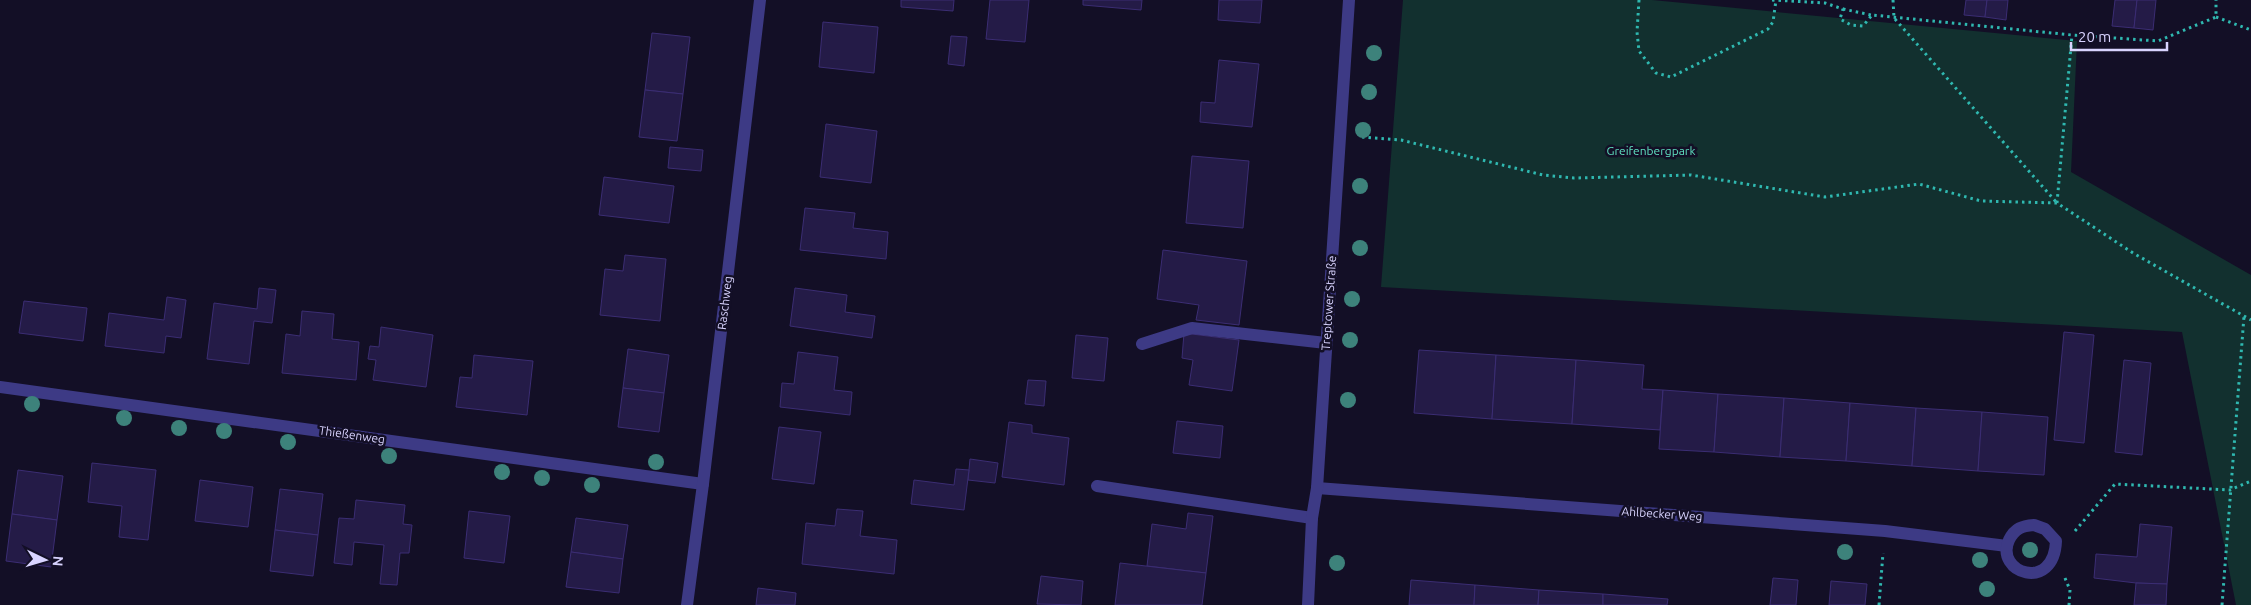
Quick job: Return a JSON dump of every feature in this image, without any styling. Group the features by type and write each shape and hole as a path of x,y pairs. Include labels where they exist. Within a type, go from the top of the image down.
{"street":[{"name":"Raschweg","path":"687,605 760,0"},
{"name":"Treptower Straße","path":"1308,605 1312,518 1316,488 1339,134 1350,0"},
{"path":"1142,344 1192,328 1326,343"},
{"name":"Thießenweg","path":"0,387 703,484"},
{"path":"1097,486 1312,518"},
{"name":"Ahlbecker Weg","path":"1316,488 1885,531 2007,546"},
{"path":"2034,524 2045,529 2056,541 2055,554 2050,565 2042,572 2030,574 2016,569 2009,560 2007,546 2013,533 2021,526 2034,524"}],"path":[{"path":"1639,0 1637,32 1639,51 1656,73 1671,76 1768,29 1773,22 1776,0"},
{"path":"1772,0 1825,3 1872,16 2072,36 2158,41 2216,18 2251,30"},
{"path":"1893,0 1894,18 2057,203 2141,257 2251,320"},
{"path":"2216,0 2216,18"},
{"path":"1843,9 1840,19 1851,25 1863,26 1872,16"},
{"path":"2057,203 2072,36"},
{"path":"1339,134 1401,140 1543,175 1574,178 1691,176 1825,197 1919,184 1981,201 2057,203"},
{"path":"2222,605 2244,316"},
{"path":"2069,605 2070,590 2055,554 2115,484 2230,490 2251,481"},
{"path":"1879,605 1885,531"}],"green space":[{"name":"Greifenbergpark","path":"1403,0 1652,0 2077,41 2071,172 2251,275 2251,605 2236,605 2182,332 1381,287"}],"building":[{"path":"901,0 954,0 953,11 901,7"},
{"path":"990,0 1029,0 1025,42 986,39"},
{"path":"1083,0 1142,0 1141,10 1083,5"},
{"path":"1219,0 1262,0 1260,23 1218,20"},
{"path":"1966,0 1987,0 1985,17 1964,15"},
{"path":"1987,0 2008,0 2006,20 1985,17"},
{"path":"2115,0 2137,0 2134,28 2112,26"},
{"path":"2137,0 2156,0 2153,30 2134,28"},
{"path":"823,22 878,27 874,73 819,67"},
{"path":"652,33 690,37 683,94 645,90"},
{"path":"951,36 967,37 964,66 948,64"},
{"path":"1219,60 1259,64 1252,127 1200,122 1201,102 1215,103"},
{"path":"645,90 683,94 677,141 639,137"},
{"path":"826,124 877,131 871,183 820,177"},
{"path":"670,147 703,150 701,171 668,168"},
{"path":"1192,156 1249,161 1243,228 1186,223"},
{"path":"604,177 674,186 669,223 599,215"},
{"path":"805,208 855,213 853,228 888,232 886,259 800,250"},
{"path":"1163,250 1247,261 1239,325 1196,320 1199,305 1157,299"},
{"path":"625,255 666,259 660,321 600,315 605,269 623,271"},
{"path":"259,288 276,290 272,323 254,321 249,364 207,359 214,303 257,309"},
{"path":"795,288 847,295 845,312 875,316 872,338 790,326"},
{"path":"167,297 186,300 181,338 166,336 164,353 105,346 109,313 164,320"},
{"path":"24,301 87,308 83,341 19,333"},
{"path":"302,311 334,314 332,339 359,342 356,380 282,373 286,334 300,336"},
{"path":"381,327 433,335 426,387 373,380 376,360 368,359 370,346 379,347"},
{"path":"2064,332 2094,335 2084,443 2054,440"},
{"path":"1184,333 1239,340 1232,391 1189,385 1193,360 1182,358"},
{"path":"1076,335 1108,338 1104,381 1072,378"},
{"path":"628,349 669,355 664,393 623,388"},
{"path":"1419,350 1496,355 1492,419 1414,413"},
{"path":"798,352 838,357 834,390 852,392 850,415 780,407 782,383 794,384"},
{"path":"474,355 533,361 527,415 456,407 460,377 472,378"},
{"path":"1496,355 1576,360 1572,424 1492,419"},
{"path":"1576,360 1644,365 1642,389 1663,390 1660,430 1572,424"},
{"path":"2124,360 2151,363 2142,455 2115,452"},
{"path":"1028,380 1046,381 1044,406 1025,404"},
{"path":"623,388 664,393 659,432 618,427"},
{"path":"1663,390 1718,394 1714,452 1659,449"},
{"path":"1718,394 1784,398 1780,457 1714,452"},
{"path":"1784,398 1850,403 1846,461 1780,457"},
{"path":"1850,403 1916,408 1912,466 1846,461"},
{"path":"1916,408 1982,412 1978,471 1912,466"},
{"path":"1982,412 2048,417 2044,475 1978,471"},
{"path":"1177,421 1223,426 1220,458 1173,453"},
{"path":"1009,422 1032,425 1032,433 1069,438 1064,485 1002,477"},
{"path":"779,427 821,432 814,484 772,479"},
{"path":"970,459 998,463 995,483 968,480"},
{"path":"92,463 156,470 148,540 119,537 122,506 88,502"},
{"path":"956,469 969,470 964,510 911,504 914,480 954,485"},
{"path":"18,470 63,476 57,520 12,514"},
{"path":"200,480 253,487 248,527 195,521"},
{"path":"280,489 323,494 318,535 275,530"},
{"path":"356,500 405,505 403,524 412,525 409,553 400,553 397,585 380,584 384,545 354,542 352,565 334,563 339,518 354,519"},
{"path":"837,509 863,511 860,536 897,540 894,574 802,564 806,523 835,526"},
{"path":"469,511 510,516 504,563 464,558"},
{"path":"1188,513 1213,516 1206,573 1147,566 1152,524 1186,529"},
{"path":"12,514 57,520 51,567 6,561"},
{"path":"576,518 628,525 623,559 571,552"},
{"path":"2140,524 2172,527 2167,584 2136,583 2094,578 2096,554 2137,557"},
{"path":"275,530 318,535 313,576 270,571"},
{"path":"571,552 623,559 619,593 566,587"},
{"path":"1120,563 1206,573 1202,605 1115,605"},
{"path":"1041,576 1083,581 1081,605 1037,604"},
{"path":"1773,578 1798,580 1796,605 1770,605"},
{"path":"1411,580 1475,585 1474,605 1409,605"},
{"path":"1831,581 1867,584 1865,605 1829,605"},
{"path":"2136,583 2167,584 2166,605 2134,605"},
{"path":"1475,585 1539,590 1538,605 1474,605"},
{"path":"758,588 796,593 795,605 756,605"},
{"path":"1539,590 1603,594 1603,605 1538,605"},
{"path":"1603,594 1668,599 1667,605 1603,605"}]}
